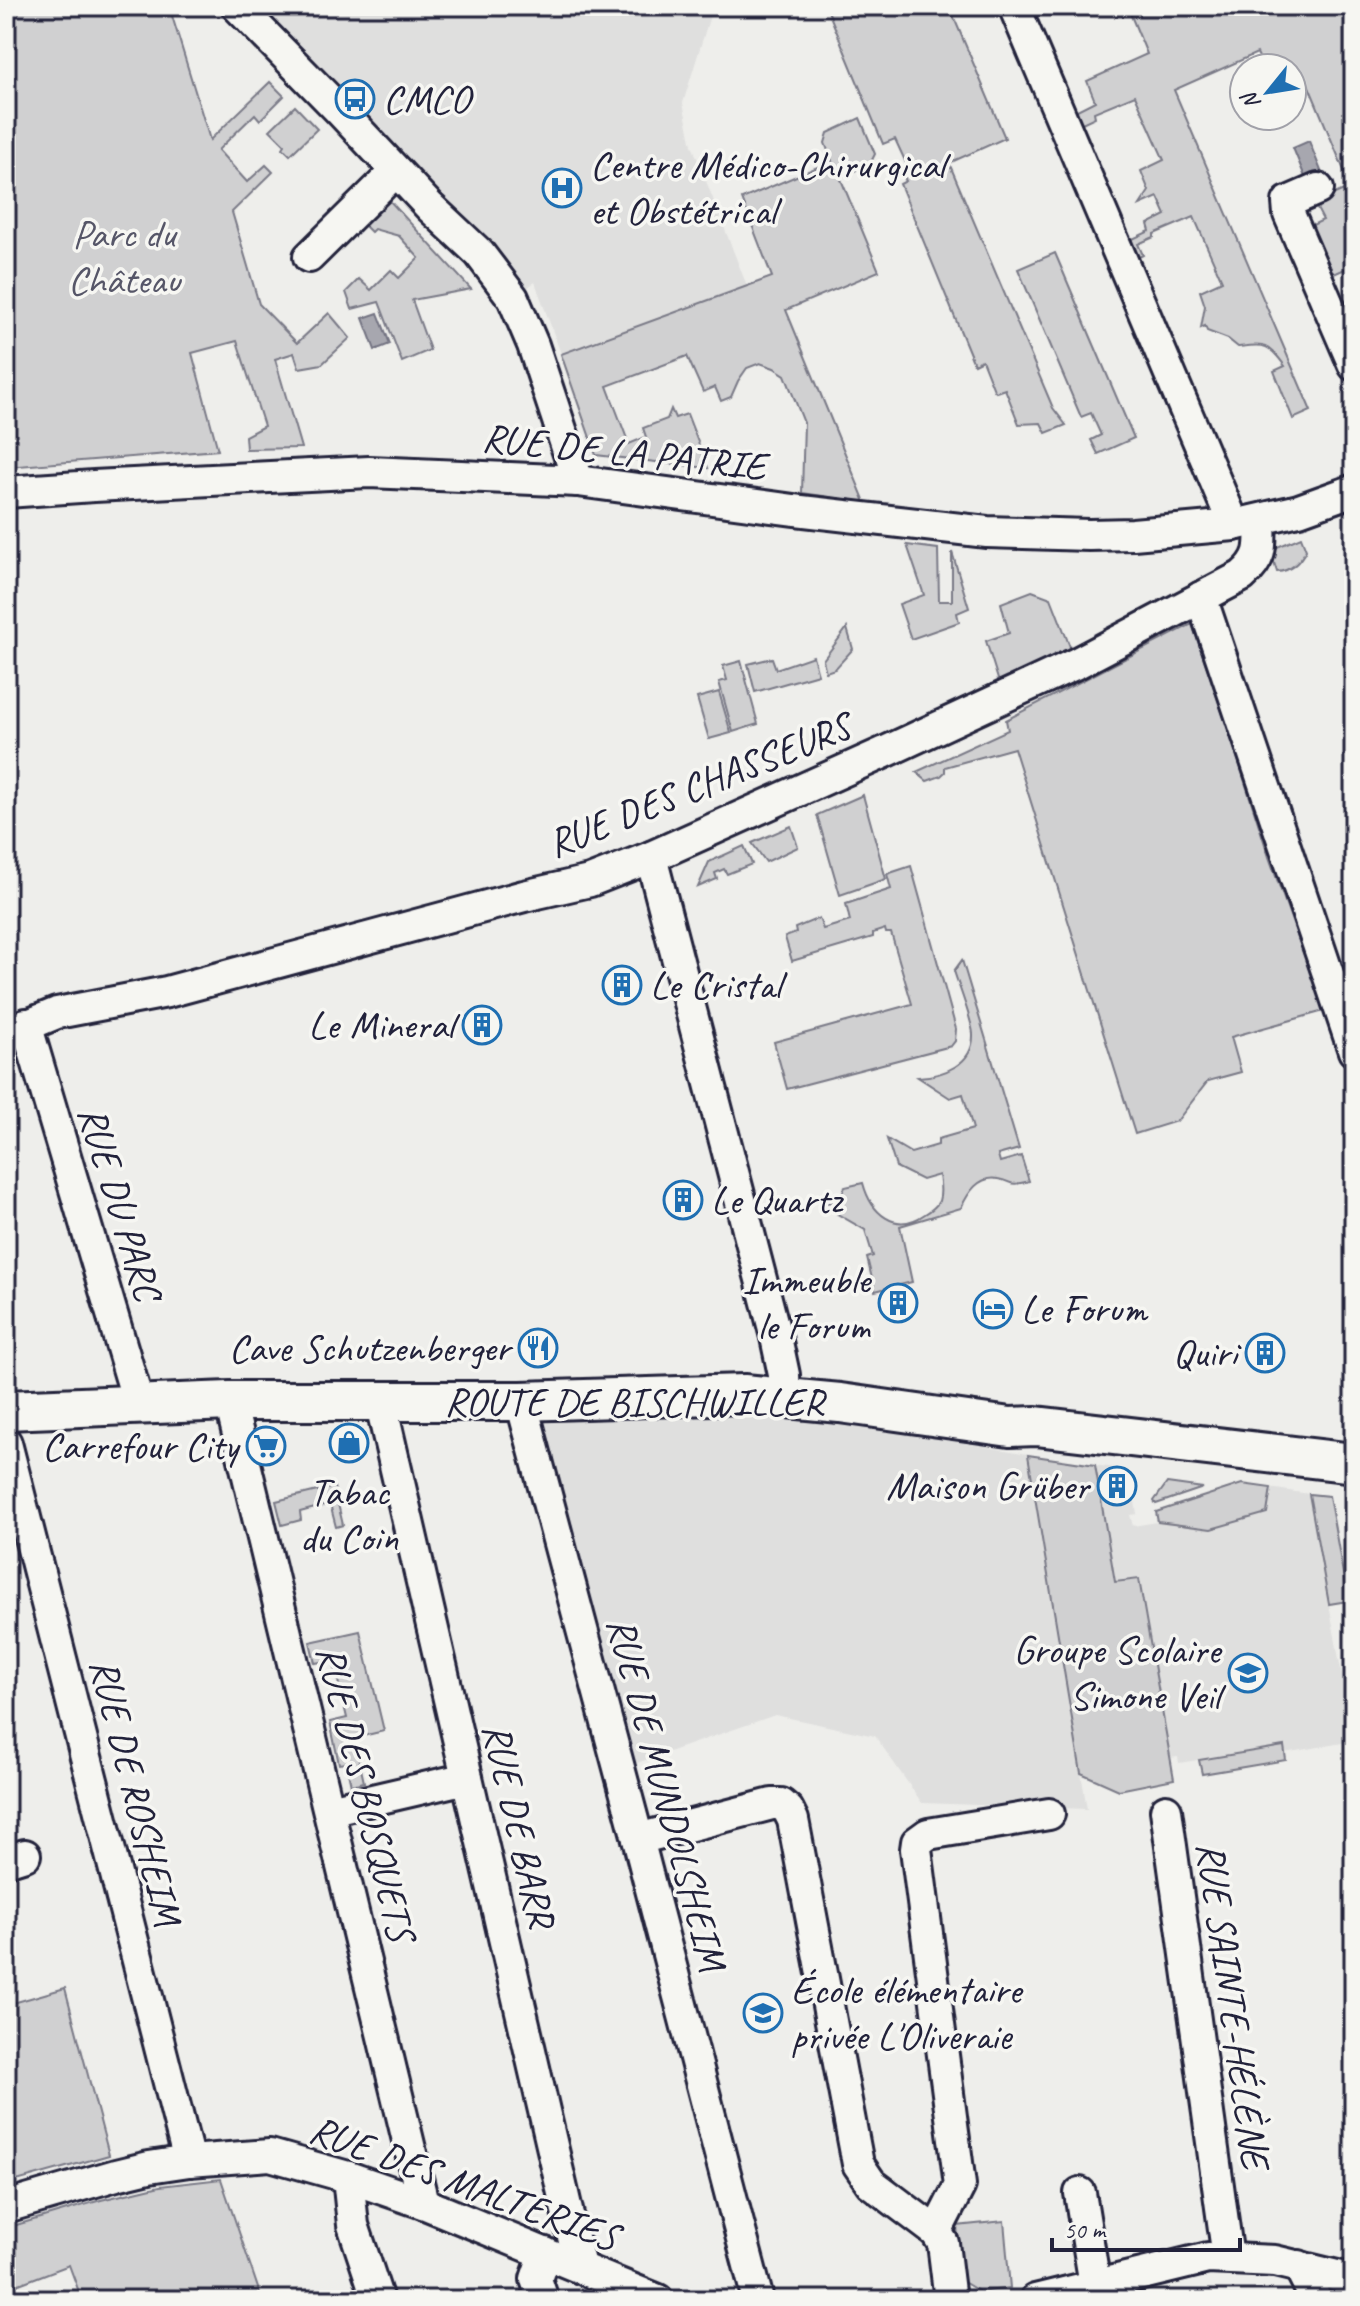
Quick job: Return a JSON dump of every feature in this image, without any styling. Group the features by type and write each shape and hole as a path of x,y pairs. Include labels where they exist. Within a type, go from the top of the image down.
{"main road":[{"name":"ROUTE DE BISCHWILLER","path":"6,1410 230,1401 521,1401 744,1394 1010,1427 1036,1426 1354,1463"}],"street":[{"path":"237,6 430,207 479,253 513,298 533,345 578,481"},
{"path":"1014,6 1247,523"},
{"path":"309,257 396,171"},
{"path":"1318,189 1288,202 1289,214 1354,365"},
{"name":"RUE DE LA PATRIE","path":"6,492 369,472 578,481 987,532 1089,535 1247,523 1299,510 1354,490"},
{"name":"RUE DES CHASSEURS","path":"16,1029 57,1013 167,992 590,881 651,857 1077,663 1242,576 1256,564 1261,542 1247,523"},
{"path":"1201,597 1354,1051"},
{"path":"651,857 776,1337 785,1397"},
{"name":"RUE DU PARC","path":"16,1029 139,1405"},
{"name":"RUE DE BARR","path":"380,1400 580,2267"},
{"name":"RUE DES BOSQUETS","path":"230,1401 423,2203"},
{"name":"RUE DE MUNDOLSHEIM","path":"521,1401 758,2300"},
{"name":"RUE DE ROSHEIM","path":"6,1443 189,2161"},
{"path":"329,1810 467,1778"},
{"path":"638,1839 772,1804 781,1804 788,1810 793,1820 858,2164 871,2183 936,2232 943,2243 950,2300"},
{"name":"RUE SAINTE-HÉLÈNE","path":"1166,1810 1228,2258"},
{"path":"936,2232 960,2185 917,1842 928,1834 1049,1814"},
{"name":"RUE DES MALTERIES","path":"6,2207 116,2175 189,2161 270,2155 423,2203 658,2300"},
{"path":"348,2177 353,2225 378,2300"},
{"path":"1080,2193 1095,2285"},
{"path":"543,2300 536,2279 545,2253"},
{"path":"1035,2300 1208,2258 1275,2261 1354,2280"},
{"path":"1299,2266 1316,2300"}],"shaded area":[{"name":"Centre Médico-Chirurgical et Obstétrical","path":"241,6 713,6 683,103 692,145 747,286 561,354 535,282 516,296"},
{"path":"1309,141 1321,171 1305,177 1293,148"},
{"path":"378,313 390,344 375,350 363,318"},
{"path":"758,1408 1028,1454 1087,1809 922,1803 875,1736 775,1715 608,1773 510,1412"},
{"name":"Groupe Scolaire Simone Veil","path":"1095,1465 1128,1470 1137,1514 1130,1515 1133,1526 1157,1522 1156,1512 1242,1484 1309,1494 1354,1741 1284,1753 1283,1746 1179,1763 1178,1757 1170,1758 1140,1579 1115,1582"}],"green space":[{"name":"Parc du Château","path":"6,6 169,6 210,140 270,82 284,96 260,120 255,114 218,150 247,182 266,165 273,172 232,212 259,304 297,343 329,313 350,338 322,364 299,368 294,353 275,359 301,448 246,449 245,436 264,426 237,341 192,353 218,450 6,467"},
{"path":"826,6 949,6 1005,138 949,163 1053,408 1066,425 1046,433 1041,423 1019,424 1005,389 994,390 982,360 974,364 900,184 906,181 900,168 907,165 895,139 883,144"},
{"path":"1127,6 1354,6 1354,265 1325,278 1304,229 1323,220 1314,203 1351,187 1308,84 1308,52 1228,52 1228,66 1174,90 1311,411 1293,419 1274,371 1285,366 1270,349 1261,346 1238,347 1228,339 1207,331 1205,326 1201,328 1205,306 1200,291 1222,281 1194,217 1138,244 1143,255 1133,260 1128,241 1150,231 1148,224 1166,215 1158,197 1140,205 1149,191 1141,171 1164,160 1135,95 1094,112 1095,117 1080,124 1071,113 1095,101 1087,81 1147,54"},
{"path":"295,106 317,129 290,155 270,130"},
{"path":"860,118 875,154 870,164 840,177 879,271 786,310 865,502 802,493 804,423 785,375 760,363 747,368 731,397 721,401 715,387 703,392 687,356 607,386 629,444 646,437 643,428 667,419 671,409 675,418 687,414 708,468 596,455 561,354 772,277 742,199 832,161 825,143 828,133"},
{"path":"374,200 389,200 471,289 412,300 430,350 402,362 379,302 352,309 346,292 359,279 371,290 391,270 399,278 419,258 399,236 374,229 371,232 357,218"},
{"path":"1055,253 1134,438 1098,454 1091,440 1101,435 1091,413 1081,417 1018,269"},
{"path":"1301,537 1306,550 1301,558 1291,568 1277,572 1270,550"},
{"path":"907,545 938,549 939,601 952,601 952,552 969,608 957,613 959,622 911,639 899,604 924,595"},
{"path":"1032,591 1051,598 1072,652 1001,689 986,641 1009,633 1001,603"},
{"path":"1192,624 1324,1011 1231,1037 1241,1072 1208,1081 1177,1121 1135,1134 1014,748 945,767 941,776 927,781 916,772 1008,730 1006,720"},
{"path":"847,628 853,649 835,669 826,672 823,660"},
{"path":"813,656 818,674 755,692 748,664 772,658 776,669"},
{"path":"741,661 758,724 733,732 719,682 727,680 723,666"},
{"path":"719,692 731,733 709,739 697,698"},
{"path":"863,795 886,879 840,895 817,815"},
{"path":"791,826 798,847 766,862 752,843"},
{"path":"744,846 752,864 727,874 724,869 715,873 717,879 698,887 709,862"},
{"path":"911,866 956,1029 955,1041 951,1046 787,1089 774,1042 912,1004 891,933 886,933 885,929 873,933 873,937 792,961 785,937 796,933 795,928 819,918 823,929 850,921 846,904 891,889 887,874"},
{"path":"962,960 1019,1149 998,1155 1000,1162 1021,1156 1029,1181 1014,1184 991,1178 985,1180 971,1191 961,1208 900,1226 912,1282 875,1291 867,1258 873,1256 865,1230 834,1212 831,1207 825,1211 823,1204 839,1199 845,1187 863,1183 878,1212 886,1218 904,1222 925,1214 939,1201 939,1175 922,1180 896,1167 887,1139 911,1153 938,1145 938,1139 973,1129 963,1094 950,1098 918,1077 955,1067 972,1045 970,1020 954,971"},
{"path":"1028,1455 1095,1465 1115,1582 1139,1579 1174,1779 1119,1790 1081,1773"},
{"path":"1167,1483 1203,1488 1156,1504 1154,1501"},
{"path":"1242,1484 1271,1488 1267,1513 1211,1529 1158,1522 1156,1512"},
{"path":"334,1487 343,1525 336,1527 330,1504 300,1512 301,1520 282,1525 276,1501"},
{"path":"1309,1494 1329,1496 1348,1601 1329,1604"},
{"path":"360,1631 384,1731 354,1738 364,1782 351,1785 346,1763 339,1764 330,1722 347,1718 333,1660 315,1663 310,1642"},
{"path":"1284,1746 1286,1760 1202,1774 1199,1760"},
{"path":"65,1988 109,2155 6,2184 6,2005"},
{"path":"221,2179 262,2300 82,2300 69,2265 6,2289 6,2228 160,2186"},
{"path":"1004,2221 1010,2288 980,2292 962,2281 957,2226"}],"place":[{"name":"CMCO","path":"355,99"},
{"name":"Centre Médico-Chirurgical et Obstétrical","path":"562,188"},
{"name":"Le Cristal","path":"622,985"},
{"name":"Le Mineral","path":"482,1025"},
{"name":"Le Quartz","path":"683,1200"},
{"name":"Immeuble le Forum","path":"898,1303"},
{"name":"Le Forum","path":"993,1309"},
{"name":"Cave Schutzenberger","path":"538,1348"},
{"name":"Quiri","path":"1265,1353"},
{"name":"Tabac du Coin","path":"349,1443"},
{"name":"Carrefour City","path":"266,1446"},
{"name":"Maison Grüber","path":"1117,1486"},
{"name":"Groupe Scolaire Simone Veil","path":"1248,1673"},
{"name":"École élémentaire privée L'Oliveraie","path":"763,2013"}]}
